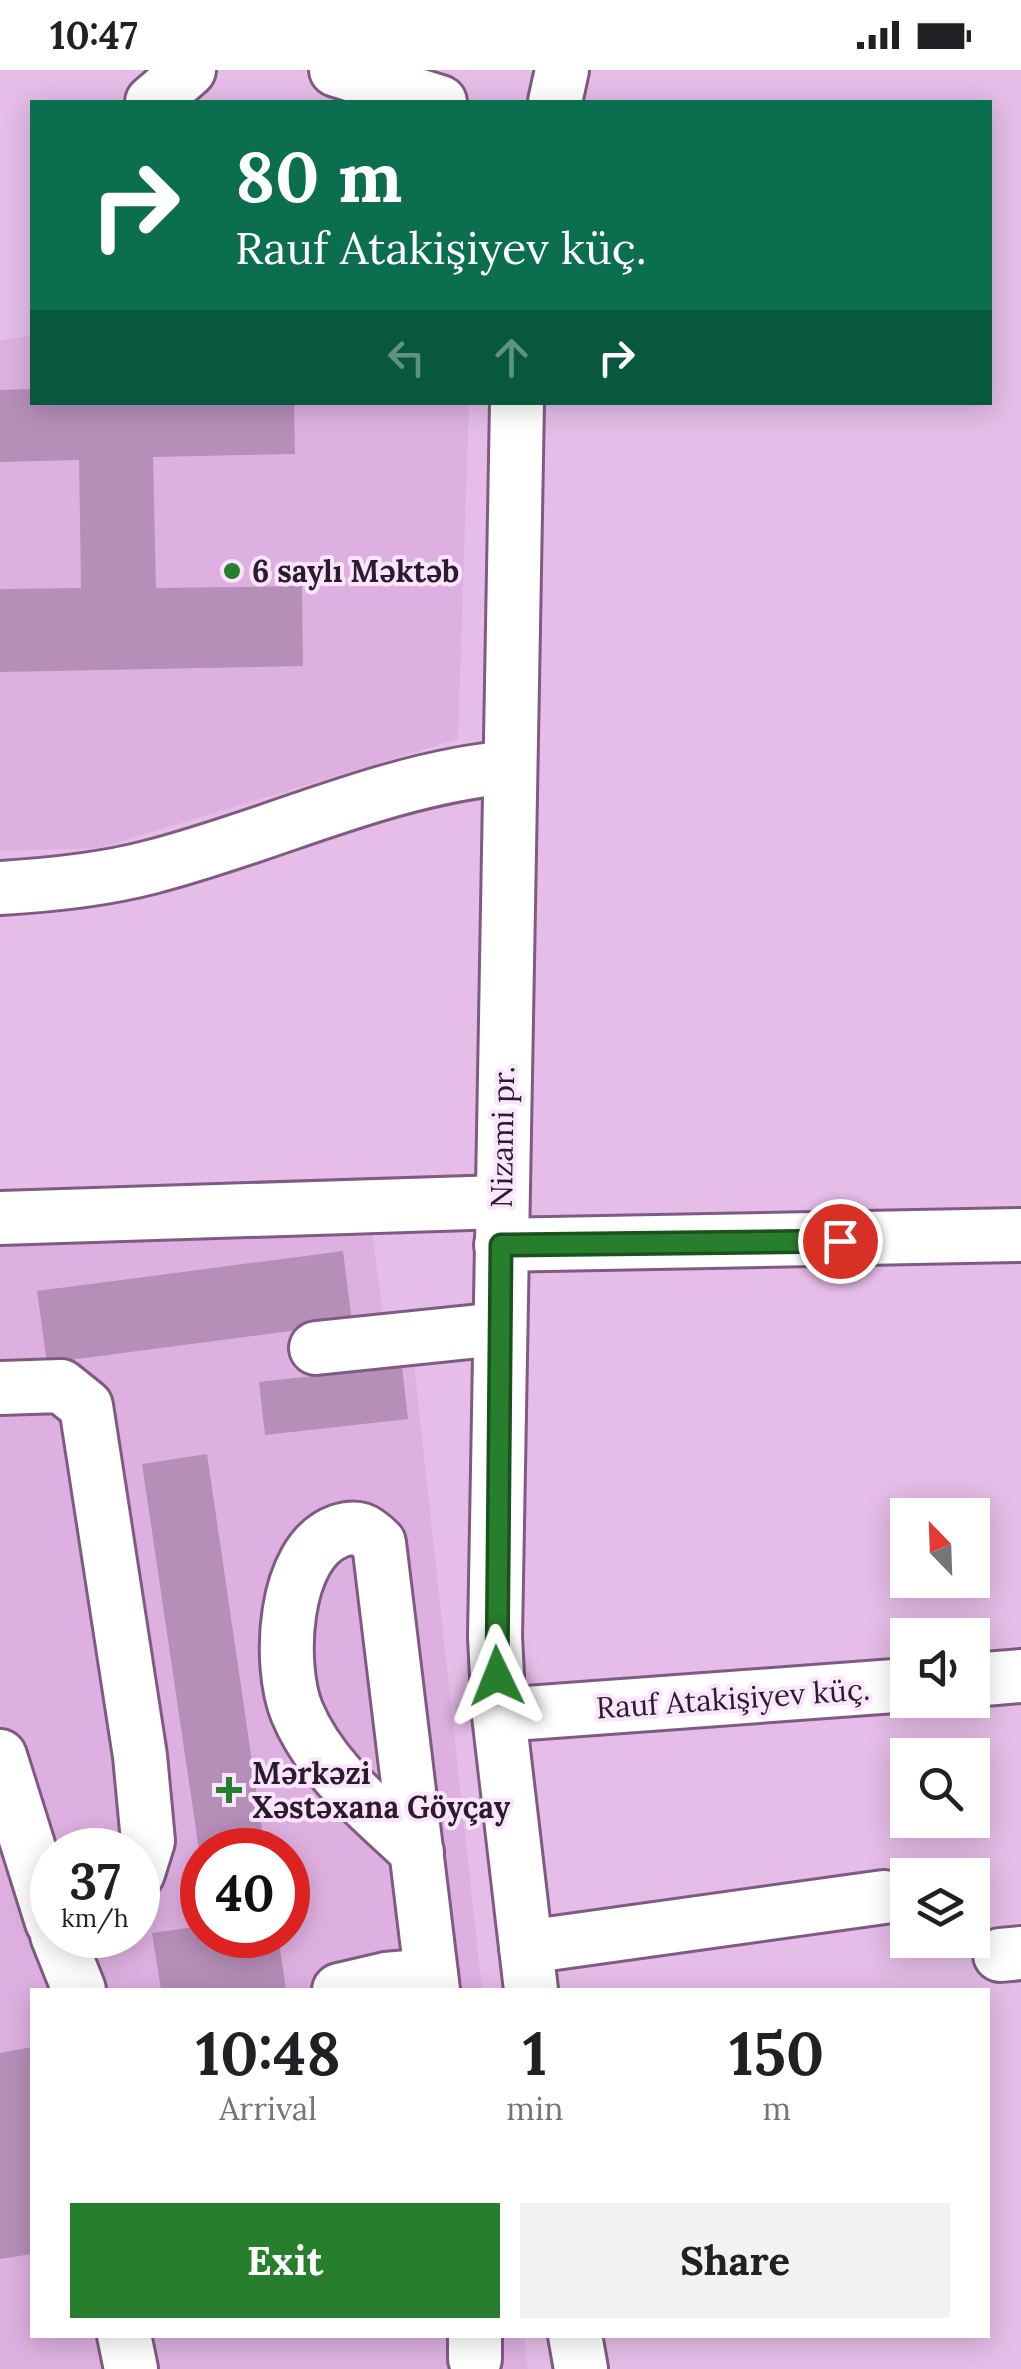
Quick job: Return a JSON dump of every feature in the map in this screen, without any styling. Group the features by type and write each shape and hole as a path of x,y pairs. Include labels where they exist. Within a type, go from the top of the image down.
{"street":[{"path":"154,100 189,70"},
{"path":"336,70 434,100"},
{"path":"555,100 562,70"},
{"name":"Nizami pr.","path":"517,405 495,1637 499,1715 529,1968"},
{"path":"0,888 105,878 153,867 396,787 462,772 510,767"},
{"path":"0,1218 1021,1235"},
{"path":"316,1348 500,1328"},
{"path":"0,1388 61,1386 74,1392 86,1406 140,1756 147,1828"},
{"path":"365,1988 432,1983 417,1852 379,1543 366,1530 352,1527 332,1534 302,1562 290,1610 286,1667 296,1710 320,1758 417,1852"},
{"path":"990,1679 1021,1676"},
{"name":"Rauf Atakişiyev küç.","path":"499,1715 890,1686"},
{"path":"0,1756 30,1852"},
{"path":"529,1968 884,1897"},
{"path":"66,1958 78,1988"},
{"path":"125,2338 131,2369"},
{"path":"576,2338 580,2369"}],"shaded area":[{"name":"6 saylı Məktəb","path":"30,336 30,405 469,405 458,739 99,848 0,851 0,340"},
{"name":"Mərkəzi Xəstəxana Göyçay","path":"371,1225 389,1355 413,1355 482,1988 30,1988 30,2338 524,2338 528,2369 0,2369 0,1238"}],"building":[{"path":"30,389 30,405 294,405 295,454 153,457 156,588 302,586 303,666 0,672 0,589 81,588 79,460 0,462 0,390"},
{"path":"343,1251 352,1323 47,1363 37,1291"},
{"path":"402,1366 408,1419 265,1435 259,1382"},
{"path":"207,1454 262,1828 196,1828 142,1464"},
{"path":"180,1929 180,1958 281,1958 286,1988 161,1988 156,1958 160,1958 160,1932"},
{"path":"30,2047 30,2254 0,2259 0,2053"}],"place":[{"name":"6 saylı Məktəb","path":"232,571"},
{"name":"Mərkəzi Xəstəxana Göyçay","path":"229,1790"}],"route":[{"path":"497,1676 501,1245 840,1241"}]}
